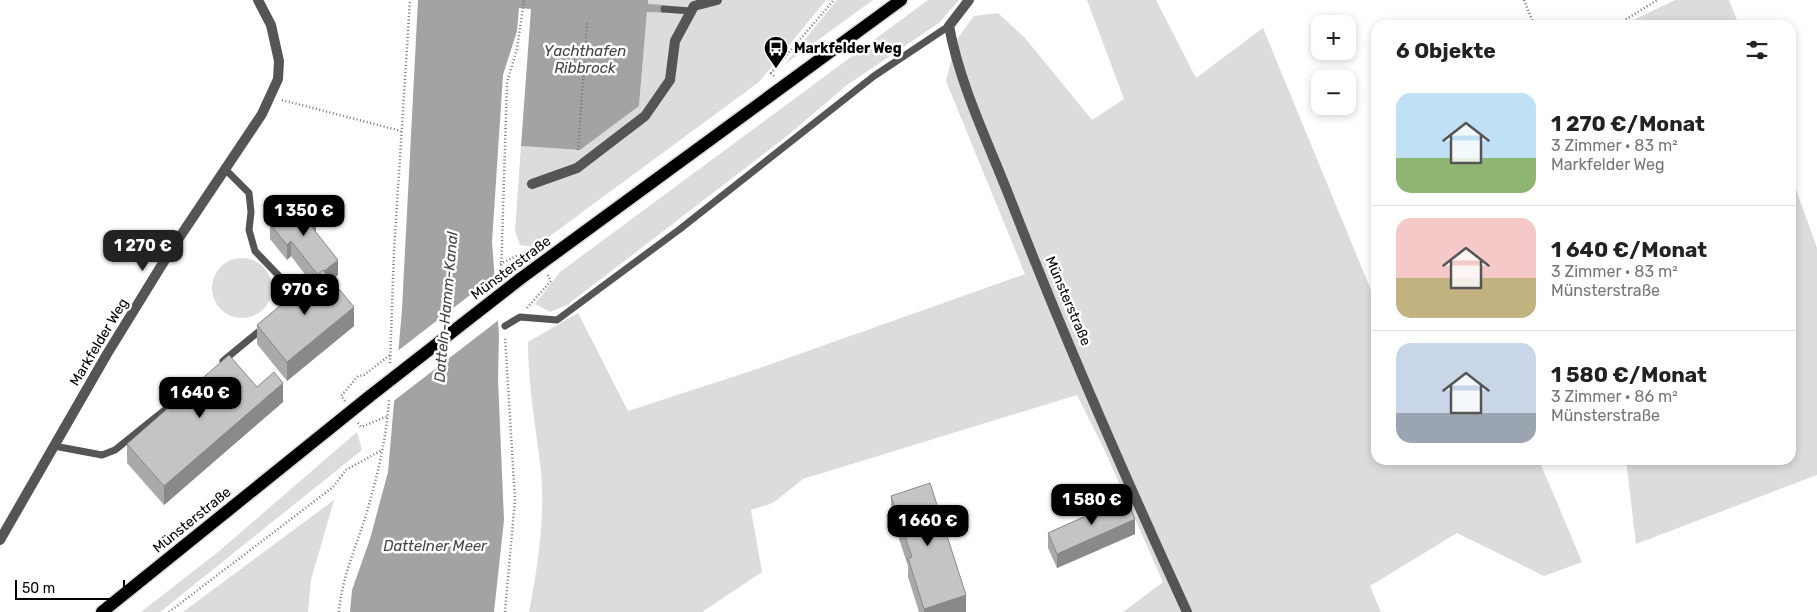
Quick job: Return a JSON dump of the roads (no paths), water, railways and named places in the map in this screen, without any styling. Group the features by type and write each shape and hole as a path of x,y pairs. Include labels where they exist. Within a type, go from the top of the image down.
{"main road":[{"name":"Münsterstraße","path":"102,612 370,396 520,279 781,86 901,0"}],"street":[{"name":"Markfelder Weg","path":"0,540 54,446 172,250 262,114 278,79 279,61 271,24 258,0"},
{"path":"949,26 969,0"},
{"path":"532,184 577,168 645,116 670,80 674,41 692,5 712,1"},
{"name":"Münsterstraße","path":"949,26 960,68 1025,237 1126,480 1187,612"}],"lane":[{"path":"664,9 692,5"},
{"path":"505,326 520,317 557,320 680,228 874,76 949,26"},
{"path":"225,169 249,193 251,212 249,230 255,251 279,276 288,292 285,308 279,314"},
{"path":"217,367 266,325"},
{"path":"54,446 102,455 115,450 179,399"}],"water":[{"name":"Dattelner Meer","path":"418,0 648,0 648,4 664,5 664,13 647,12 639,106 580,150 521,146 531,9 519,8 517,31 503,75 492,242 499,335 498,379 504,520 494,612 350,612 352,590 370,539 388,472 402,309"}],"place":[{"name":"Markfelder Weg","path":"776,69"}],"water label":[{"name":"Yachthafen Ribbrock","path":"585,60"},
{"name":"Datteln-Hamm-Kanal","path":"446,307"}]}
